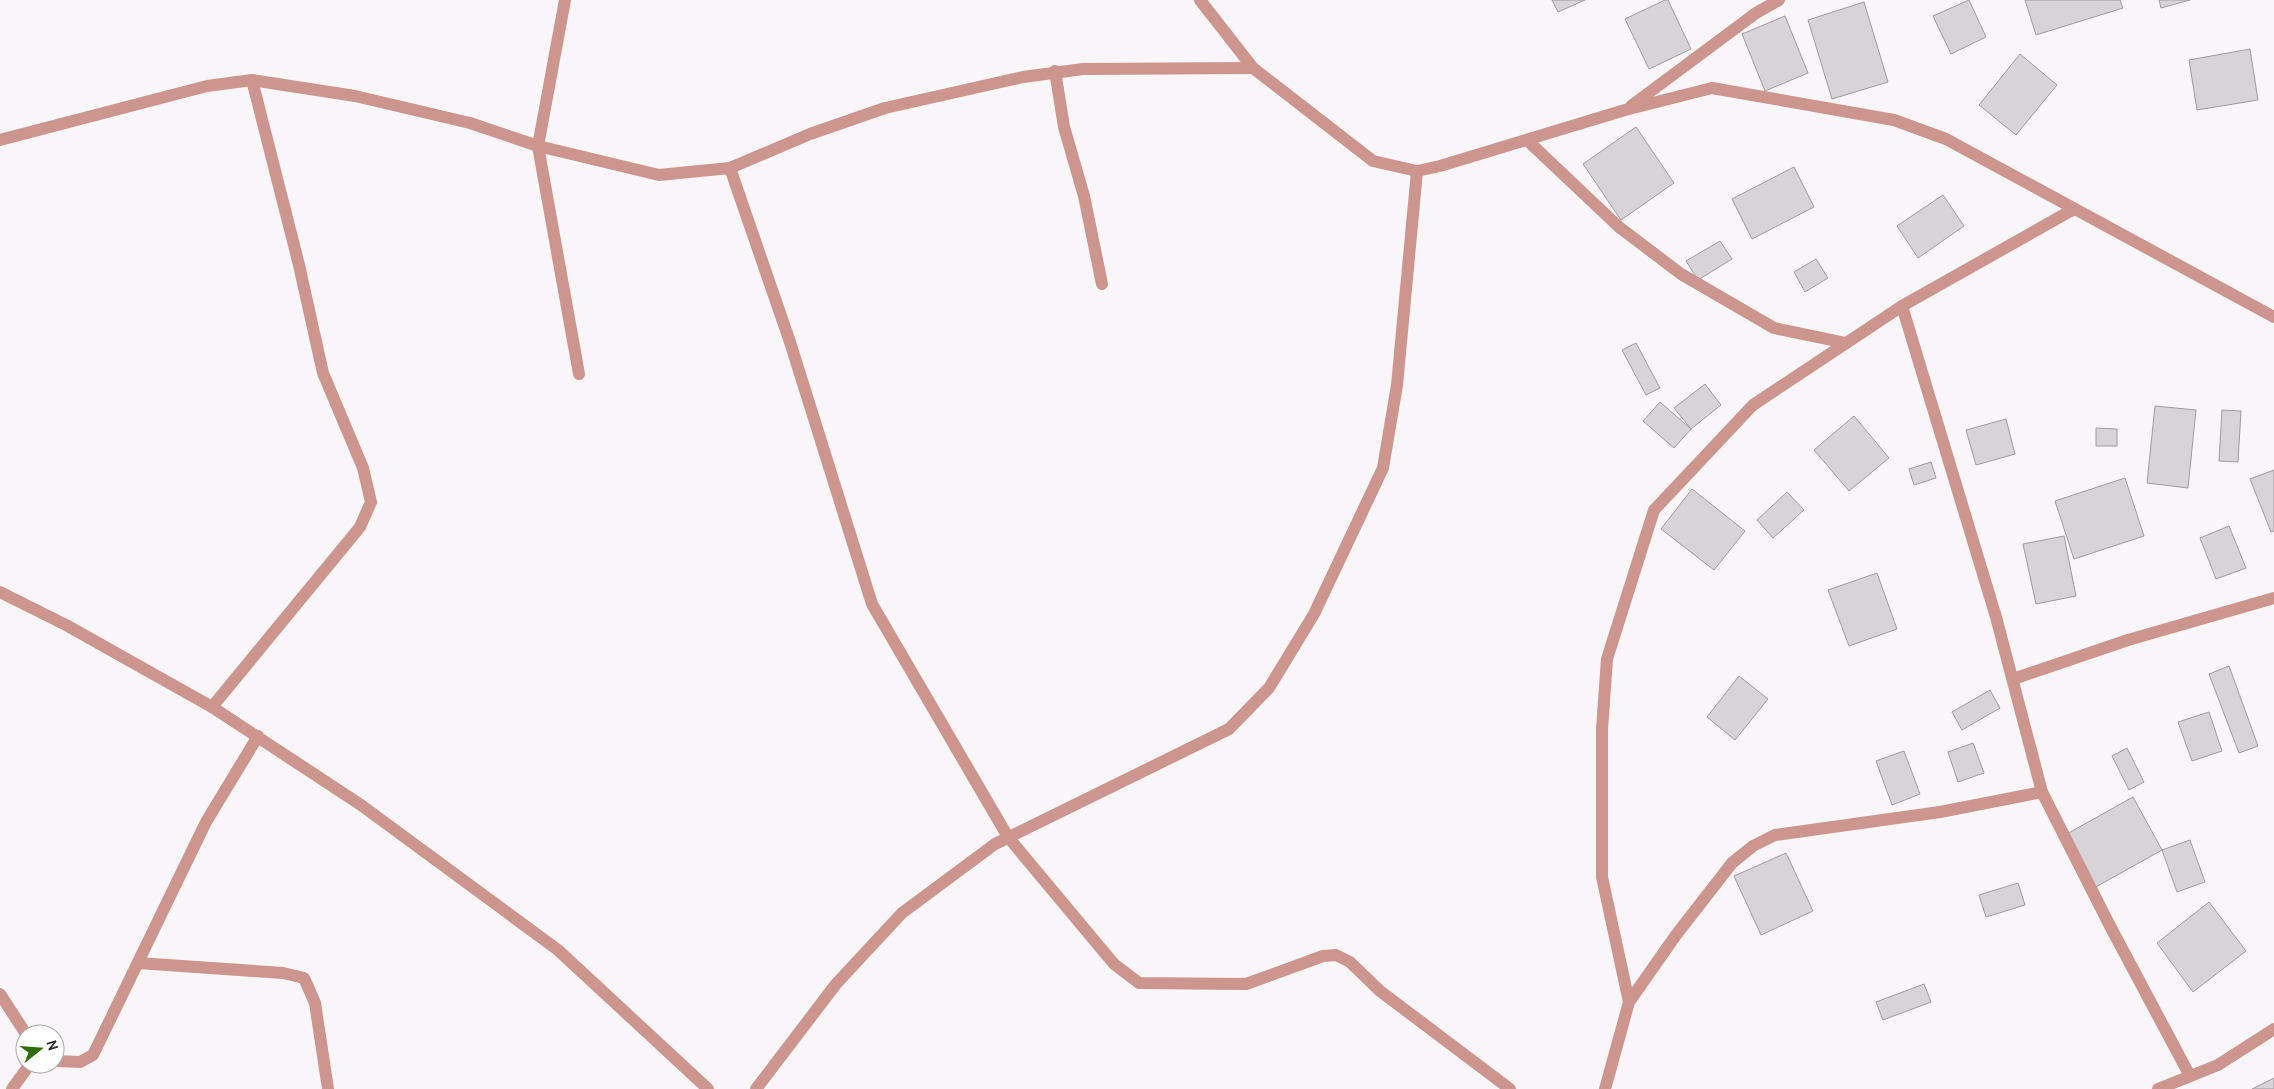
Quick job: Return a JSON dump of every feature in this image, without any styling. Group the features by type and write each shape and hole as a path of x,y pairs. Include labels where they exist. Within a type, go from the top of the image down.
{"street":[{"path":"565,0 538,146 579,374"},
{"path":"1200,0 1254,68 1372,161 1417,170 1440,166 1625,110 1712,88 1894,120 1946,139 2274,317"},
{"path":"1756,13 1758,0"},
{"path":"1625,110 1756,13 1779,0"},
{"path":"0,140 207,86 252,80 355,96 470,123 538,146 659,175 730,168 810,134 885,108 961,89 1055,71 1083,69 1254,68"},
{"path":"1055,71 1064,127 1084,196 1102,284"},
{"path":"212,707 360,527 371,502 363,468 323,373 299,265 252,80"},
{"path":"1527,140 1619,227 1681,274 1774,328 1846,343"},
{"path":"730,168 790,342 872,604 1008,837 1114,964 1139,983 1246,984 1323,956 1336,955 1350,962 1380,991 1510,1089"},
{"path":"756,1089 836,984 902,914 1008,837 1108,790 1228,729 1269,688 1314,614 1382,468 1397,385 1417,170"},
{"path":"1629,1002 1602,877 1602,729 1607,659 1654,510 1753,405 1902,306 2074,208"},
{"path":"1902,306 1996,617 2042,792 2110,926 2190,1076"},
{"path":"0,592 66,626 212,707 368,811 558,950 708,1089"},
{"path":"2013,679 2128,640 2274,598"},
{"path":"65,1061 80,1062 93,1055 206,822 258,736"},
{"path":"1605,1089 1629,1002 1676,935 1732,863 1753,846 1775,836 1940,812 2042,792"},
{"path":"138,963 283,974 304,978 315,1004 328,1089"},
{"path":"0,994 20,1024"},
{"path":"2158,1089 2218,1064 2274,1029"},
{"path":"12,1089 23,1074"}],"building":[{"path":"1552,0 1585,0 1558,12"},
{"path":"1668,0 1691,49 1649,69 1625,19"},
{"path":"1969,0 1986,37 1951,54 1933,16"},
{"path":"2025,0 2120,0 2123,8 2036,35"},
{"path":"2159,0 2190,0 2161,8"},
{"path":"1864,2 1888,82 1832,99 1808,20"},
{"path":"1785,16 1808,73 1765,91 1742,34"},
{"path":"2250,49 2258,100 2197,110 2189,60"},
{"path":"2020,54 2057,85 2016,135 1979,105"},
{"path":"1636,127 1674,183 1621,220 1583,164"},
{"path":"1794,167 1814,207 1752,239 1732,199"},
{"path":"1943,195 1964,226 1918,258 1897,226"},
{"path":"1720,241 1732,259 1698,280 1686,261"},
{"path":"1816,259 1828,278 1805,292 1794,272"},
{"path":"1636,343 1660,388 1646,395 1622,350"},
{"path":"1705,384 1721,405 1691,429 1674,408"},
{"path":"1660,402 1691,429 1674,448 1643,421"},
{"path":"2155,406 2196,410 2188,488 2147,483"},
{"path":"2222,410 2241,411 2238,462 2219,461"},
{"path":"1854,416 1889,458 1849,491 1814,450"},
{"path":"2006,419 2015,454 1976,465 1966,430"},
{"path":"2096,428 2117,429 2117,446 2096,446"},
{"path":"1931,462 1936,478 1914,485 1909,469"},
{"path":"2274,470 2274,531 2271,532 2250,479"},
{"path":"2125,478 2144,536 2074,559 2055,501"},
{"path":"1692,489 1745,531 1714,570 1661,529"},
{"path":"1787,492 1804,510 1773,538 1757,520"},
{"path":"2229,526 2246,568 2216,579 2200,538"},
{"path":"2064,536 2076,596 2036,604 2023,544"},
{"path":"1877,573 1897,629 1849,646 1828,590"},
{"path":"2229,666 2258,746 2239,753 2209,674"},
{"path":"1739,676 1768,699 1735,740 1707,717"},
{"path":"1990,690 2000,708 1962,730 1952,712"},
{"path":"2209,712 2222,751 2192,761 2178,722"},
{"path":"1973,743 1984,773 1958,782 1948,752"},
{"path":"2127,748 2144,782 2129,790 2112,756"},
{"path":"1904,751 1920,794 1892,805 1876,761"},
{"path":"2133,797 2162,850 2094,888 2065,835"},
{"path":"2190,840 2205,882 2177,892 2162,850"},
{"path":"1786,853 1813,911 1761,935 1734,876"},
{"path":"2018,883 2025,905 1986,917 1979,895"},
{"path":"2209,902 2246,951 2193,992 2157,943"},
{"path":"1924,984 1931,1002 1883,1020 1876,1002"},
{"path":"2274,1078 2274,1089 2252,1089"}]}
